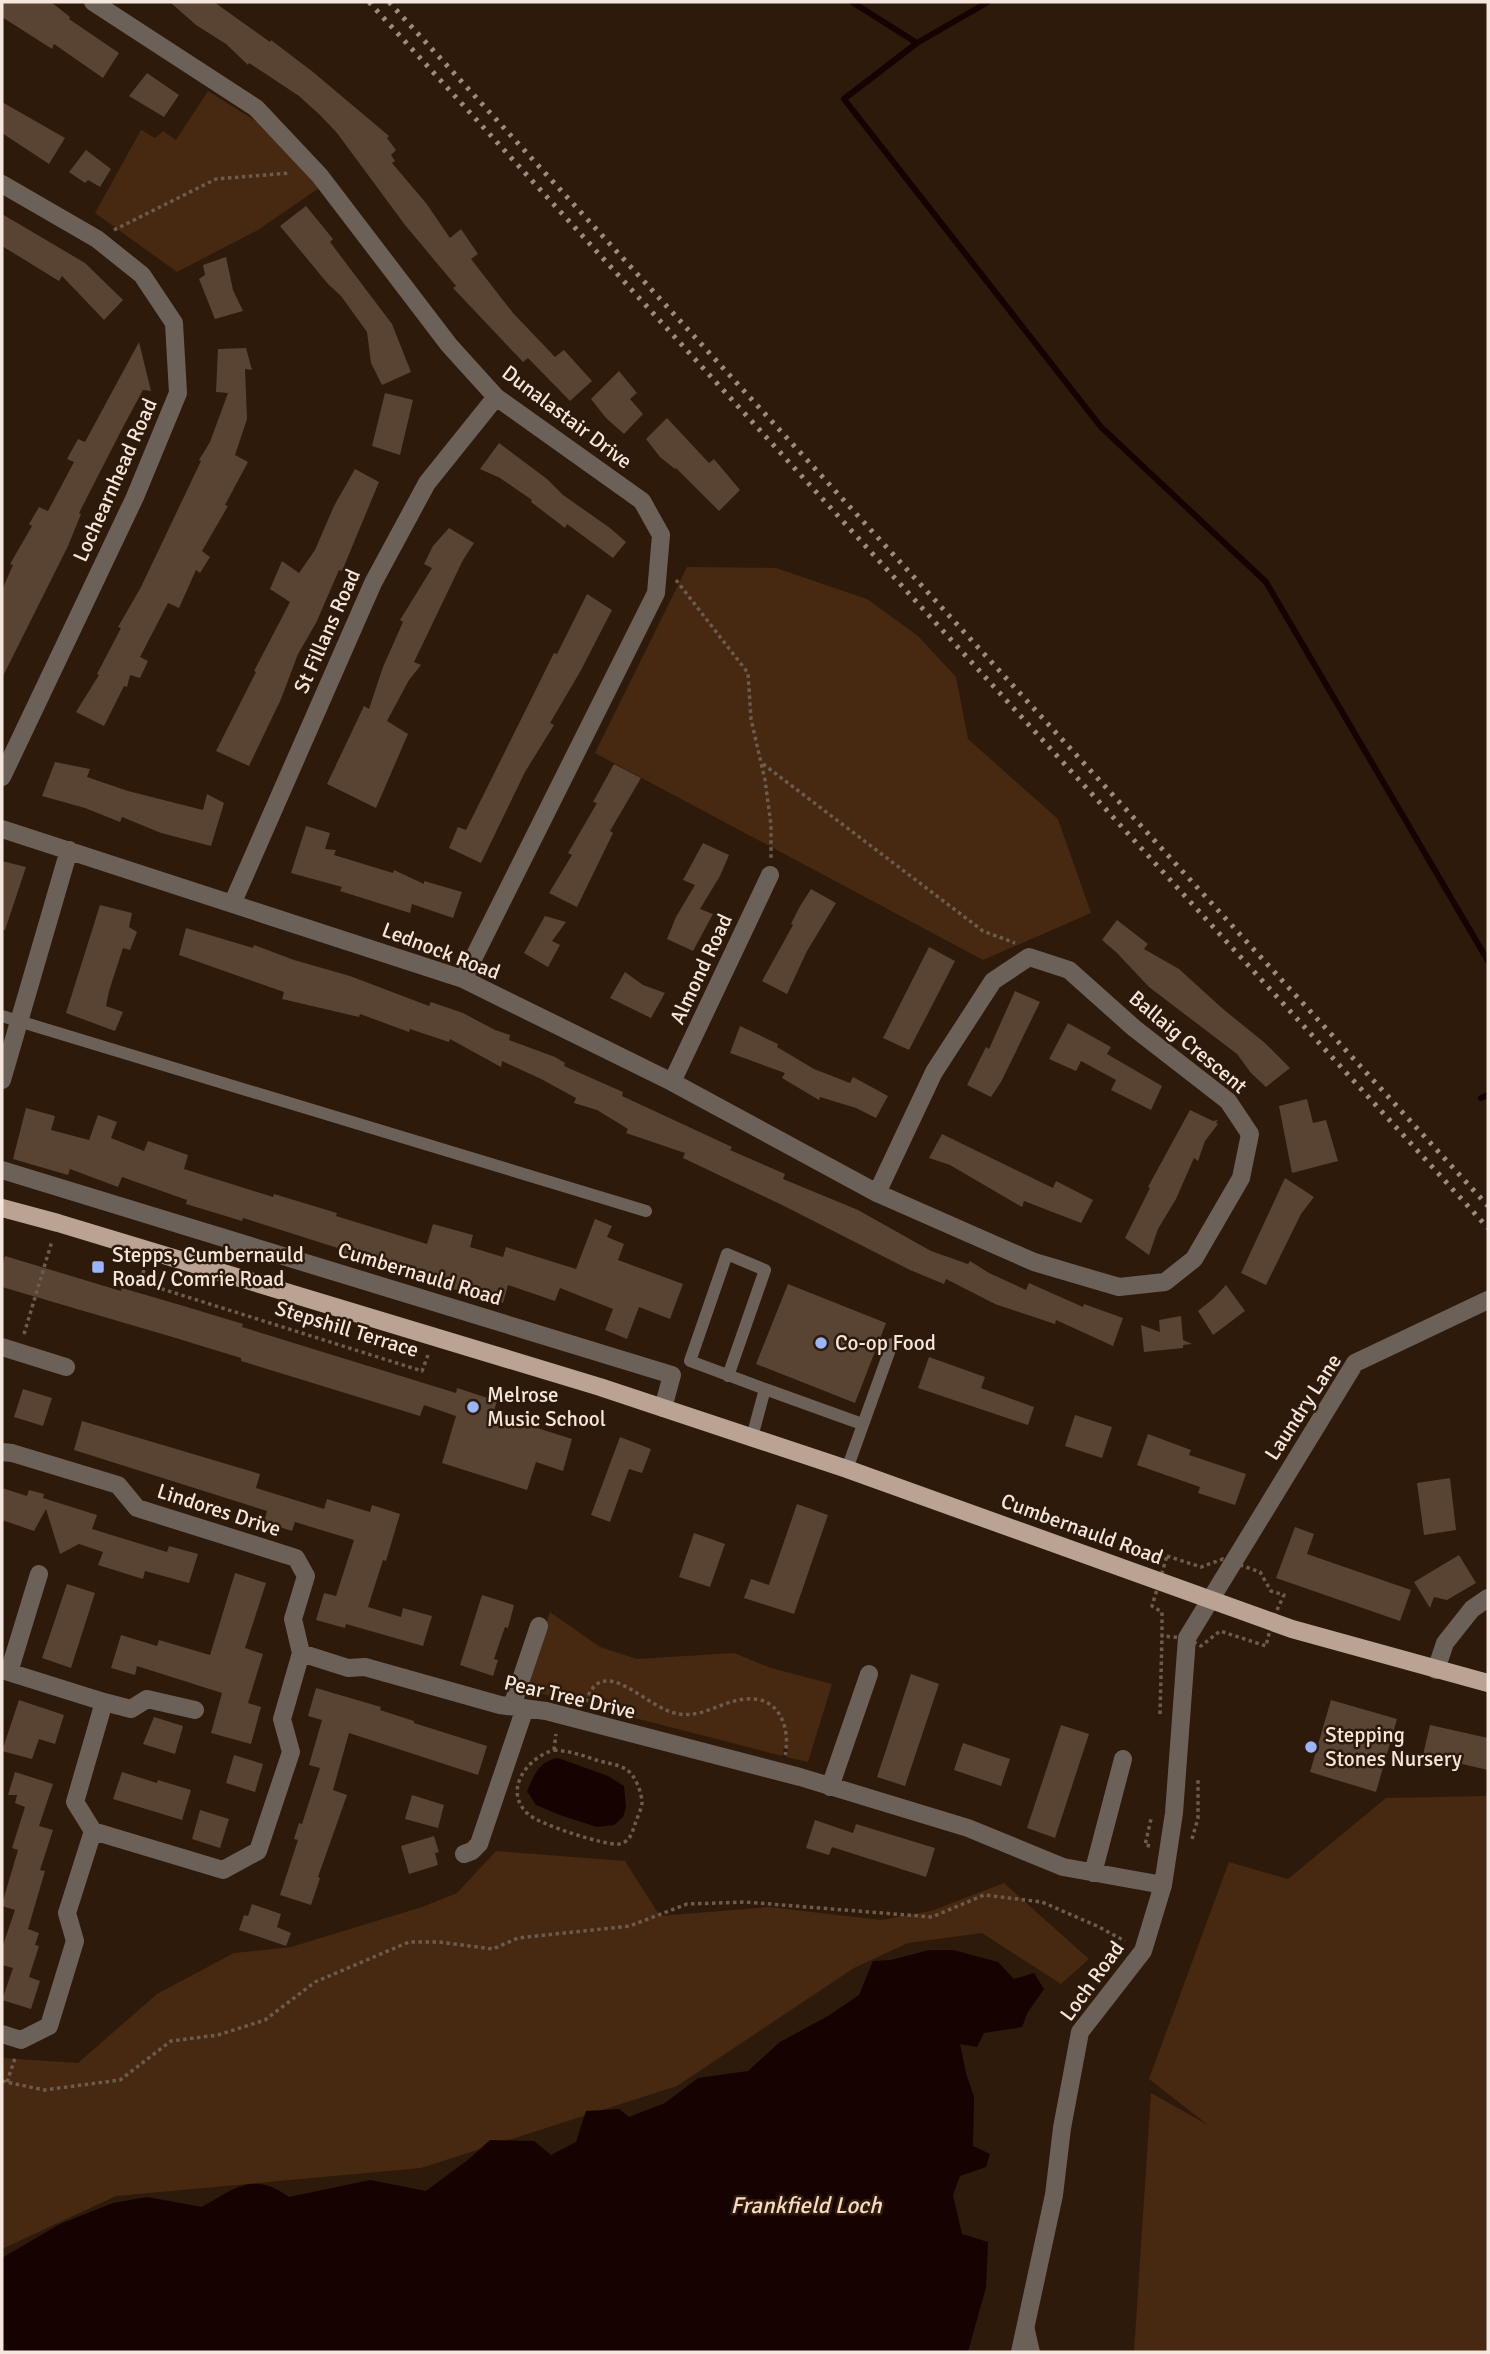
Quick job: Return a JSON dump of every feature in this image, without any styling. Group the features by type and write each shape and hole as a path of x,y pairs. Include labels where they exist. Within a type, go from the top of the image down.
{"main road":[{"name":"Cumbernauld Road","path":"2,1208 434,1336 663,1408 847,1469 1292,1629 1488,1683"}],"street":[{"name":"Dunalastair Drive","path":"93,2 256,108 315,171 449,345 496,397 642,501 661,535 656,593 463,979"},
{"name":"Lochearnhead Road","path":"2,184 97,239 142,275 174,323 178,393 135,497 2,777"},
{"name":"St Fillans Road","path":"233,902 373,583 427,483 496,397"},
{"name":"Lednock Road","path":"2,829 463,979 672,1082 877,1193"},
{"path":"2,1080 10,1019 69,850"},
{"name":"Almond Road","path":"672,1082 770,875"},
{"name":"Ballaig Crescent","path":"877,1193 1034,1262 1119,1287 1166,1282 1194,1259 1241,1178 1250,1134 1228,1101 1134,1028 1069,970 1029,957"},
{"path":"877,1193 934,1072 993,981 1029,957"},
{"name":"Cumbernauld Road","path":"2,1170 672,1376 663,1408"},
{"name":"Laundry Lane","path":"1211,1599 1355,1363 1488,1300"},
{"path":"10,1350 65,1367"},
{"name":"Lindores Drive","path":"2,1452 12,1452 118,1485 137,1508 296,1558 306,1576 293,1619 301,1653 282,1719 291,1752 258,1851 223,1870 93,1831"},
{"path":"39,1574 6,1671 131,1709 147,1699 195,1710"},
{"path":"1436,1670 1445,1643 1472,1609 1488,1598"},
{"name":"Loch Road","path":"1020,2352 1054,2194 1062,2128 1080,2032 1143,1951 1163,1885 1174,1813 1187,1638 1211,1599"},
{"path":"464,1854 479,1844 519,1707 539,1626"},
{"name":"Pear Tree Drive","path":"301,1653 348,1668 365,1667 500,1705 545,1711 781,1772 968,1828 1063,1867 1163,1885"},
{"path":"830,1787 869,1674"},
{"path":"2,2034 21,2040 49,2026 75,1941 67,1913 93,1831 75,1802 104,1702"},
{"path":"1093,1873 1123,1759"}],"lane":[{"path":"10,1019 646,1212"},
{"path":"728,1376 765,1269 727,1254 690,1361 728,1376 862,1424"},
{"path":"847,1469 892,1344"},
{"path":"752,1437 765,1389"},
{"path":"1027,2325 1034,2352"}],"path":[{"path":"97,239 216,179 315,171"},
{"path":"659,555 682,590 748,673 751,719 771,825 770,875"},
{"path":"761,763 983,931 1014,941 1029,957"},
{"path":"10,1350 58,1223"},
{"name":"Stepshill Terrace","path":"148,1250 141,1282 422,1371 434,1336"},
{"path":"580,1721 588,1697 599,1682 607,1679 619,1682 660,1708 676,1714 696,1716 745,1698 760,1700 775,1707 783,1718 786,1748 781,1772"},
{"path":"554,1749 566,1751 626,1769 634,1777 642,1803 631,1836 626,1841 618,1844 573,1834 529,1816 522,1808 517,1797 518,1781 530,1762 554,1749"},
{"path":"21,2040 4,2082 44,2090 120,2080 171,2041 218,2035 265,2020 315,1982 354,1963 409,1942 439,1942 493,1950 518,1938 630,1926 687,1904 745,1902 932,1917 984,1895 1042,1902 1097,1926 1143,1951"}],"shaded area":[{"path":"208,91 276,134 319,188 258,230 177,272 95,213 141,130 155,138 163,131 176,140"},
{"path":"687,567 776,568 867,599 918,636 956,677 968,739 1058,819 1091,913 983,960 595,753"},
{"path":"550,1612 600,1647 637,1659 734,1653 771,1668 832,1684 808,1762 786,1757 788,1749 784,1748 782,1756 588,1706 590,1697 586,1697 583,1705 525,1689"},
{"path":"1488,1796 1488,2352 1134,2352 1151,2093 1208,2125 1149,2079 1229,1862 1288,1879 1386,1798"},
{"path":"496,1851 625,1861 660,1916 769,1907 881,1920 931,1911 1004,1883 1089,1959 1061,1984 982,1933 908,1943 854,1968 677,2086 421,2168 116,2196 2,2249 2,2058 78,2063 157,1994 234,1953 291,1947 422,1907 457,1893"}],"water":[{"path":"558,1758 608,1776 624,1786 626,1807 623,1817 614,1825 597,1827 536,1805 527,1791 532,1779 546,1762"},
{"name":"Frankfield Loch","path":"929,1950 953,1950 998,1962 1014,1979 1034,1973 1044,1989 1028,2012 1022,2027 984,2033 977,2047 960,2044 974,2097 973,2146 990,2154 986,2167 960,2176 953,2195 962,2234 988,2242 986,2287 968,2352 2,2352 2,2258 60,2224 113,2203 147,2197 202,2207 235,2189 255,2184 277,2189 289,2197 370,2180 426,2191 490,2140 534,2141 551,2155 576,2142 586,2111 619,2109 629,2117 665,2103 698,2078 748,2071 780,2042 828,2016 859,1995 873,1961 891,1960"}],"building":[{"path":"2,2 51,2 70,17 69,19 119,53 103,78 54,44 52,49 2,17"},
{"path":"170,2 214,2 313,72 389,136 387,138 396,150 391,155 395,161 392,163 426,203 450,238 461,229 478,254 471,259 513,313 555,357 564,350 592,381 570,401 528,358 523,362 453,288 456,286 405,225 337,133 320,115 299,96 249,63 248,65 226,44 196,25"},
{"path":"147,73 179,95 164,117 129,96"},
{"path":"2,102 65,138 49,164 2,133"},
{"path":"86,150 111,169 100,187 88,180 85,183 69,172"},
{"path":"306,206 333,239 330,242 392,324 411,372 382,385 371,363 367,332 341,296 280,226"},
{"path":"2,214 85,263 123,300 104,320 62,276 59,281 2,246"},
{"path":"226,257 233,290 243,311 215,319 199,279 205,275 203,265"},
{"path":"139,342 151,391 143,390 123,427 79,513 81,514 68,546 2,678 2,590 13,565 10,564 32,526 29,524 39,507 48,511 74,462 67,459 78,439 85,442"},
{"path":"246,348 252,370 245,369 247,419 235,455 248,462 225,505 228,506 202,551 210,557 200,573 196,570 179,608 168,603 140,657 148,661 140,678 130,675 127,687 124,686 104,726 76,712 99,675 97,674 121,628 118,627 141,587 201,461 199,460 210,442 228,393 216,392 218,349"},
{"path":"619,371 637,393 630,399 643,414 624,434 606,418 591,399"},
{"path":"385,393 413,400 400,455 372,446"},
{"path":"667,418 709,463 714,459 740,490 719,511 676,468 660,457 646,439"},
{"path":"499,443 626,542 613,558 567,524 565,528 500,478 480,469"},
{"path":"355,469 379,482 342,571 339,570 316,623 298,654 281,699 249,766 216,751 290,602 270,589 282,561 299,573 315,550 334,506"},
{"path":"449,528 474,543 463,560 414,662 421,665 409,680 387,721 408,734 376,808 327,784 364,706 369,709 383,667 403,622 400,620 432,568 424,564 433,546"},
{"path":"587,594 612,610 550,723 554,725 525,772 481,863 449,848 458,827 466,830 554,653 557,654"},
{"path":"55,762 90,769 87,777 128,791 203,810 207,794 224,803 211,846 161,833 122,817 120,822 85,808 42,796"},
{"path":"614,764 641,778 610,831 613,833 577,907 549,893 572,855 568,853 597,803 593,802"},
{"path":"306,826 330,833 325,849 336,850 334,855 393,873 394,870 424,884 424,881 462,892 453,918 412,904 410,913 340,891 342,887 291,873"},
{"path":"703,843 729,855 700,909 713,914 693,951 667,939 676,917 695,885 683,880"},
{"path":"2,861 26,867 5,930 2,930"},
{"path":"811,889 836,903 807,951 787,994 762,981"},
{"path":"100,905 132,913 129,927 137,932 130,950 123,948 109,991 106,1006 123,1012 115,1031 66,1013"},
{"path":"545,916 566,922 552,941 560,945 548,967 524,953"},
{"path":"1117,920 1148,944 1144,949 1179,969 1290,1068 1266,1087 1237,1054 1149,987 1102,940"},
{"path":"186,928 253,948 254,945 350,976 429,1006 431,1002 463,1013 510,1035 509,1040 555,1057 565,1063 564,1066 623,1092 622,1096 785,1174 783,1179 858,1210 931,1251 968,1264 970,1261 1026,1290 1029,1283 1083,1307 1084,1304 1123,1318 1113,1346 1056,1320 1055,1324 995,1304 946,1279 944,1284 910,1270 683,1158 685,1153 626,1133 628,1129 597,1110 574,1103 576,1098 541,1079 502,1061 501,1067 450,1039 449,1042 410,1029 409,1032 360,1014 359,1017 282,999 284,992 179,955"},
{"path":"929,947 955,961 909,1050 883,1038"},
{"path":"625,972 643,985 665,993 651,1018 610,998"},
{"path":"1015,991 1040,1002 991,1097 967,1085 986,1047 989,1049"},
{"path":"1068,1023 1111,1047 1107,1054 1162,1086 1151,1110 1111,1090 1116,1080 1081,1061 1076,1071 1049,1059"},
{"path":"740,1026 778,1044 777,1047 814,1069 850,1083 853,1077 888,1096 876,1118 856,1108 820,1097 819,1100 782,1078 785,1073 730,1053"},
{"path":"1307,1099 1313,1123 1326,1120 1338,1161 1292,1173 1279,1106"},
{"path":"26,1108 55,1116 51,1130 89,1140 98,1115 117,1122 111,1138 144,1151 148,1141 188,1155 184,1169 273,1197 274,1194 337,1213 336,1216 427,1244 433,1224 473,1235 470,1247 503,1257 506,1247 576,1269 595,1219 612,1226 607,1237 624,1244 618,1260 683,1284 670,1319 639,1307 627,1339 605,1330 613,1309 560,1288 555,1301 508,1285 503,1303 417,1279 417,1276 343,1253 344,1250 243,1218 242,1221 186,1204 187,1200 122,1177 118,1187 70,1169 68,1175 13,1159"},
{"path":"1190,1110 1213,1121 1218,1120 1218,1124 1205,1141 1198,1161 1194,1158 1176,1199 1158,1229 1149,1255 1125,1238 1150,1188 1148,1187"},
{"path":"942,1134 1053,1188 1056,1181 1093,1200 1081,1223 1024,1201 1022,1207 950,1165 929,1158"},
{"path":"1285,1178 1314,1197 1301,1214 1266,1285 1241,1273"},
{"path":"5,1256 243,1324 242,1327 456,1393 457,1388 497,1401 493,1414 572,1439 563,1471 536,1462 527,1490 442,1463 456,1416 424,1405 420,1416 241,1361 241,1358 2,1287"},
{"name":"Co-op Food","path":"788,1284 886,1323 855,1403 756,1364"},
{"path":"1226,1285 1245,1311 1213,1335 1198,1311"},
{"path":"1181,1316 1183,1340 1192,1344 1183,1345 1183,1348 1144,1352 1141,1325 1160,1332 1159,1320"},
{"path":"929,1357 985,1377 981,1388 1034,1407 1028,1425 918,1388"},
{"path":"23,1389 52,1398 43,1426 14,1417"},
{"path":"1075,1415 1112,1427 1102,1458 1065,1446"},
{"path":"82,1421 260,1474 256,1488 324,1509 327,1499 370,1512 372,1505 400,1514 368,1607 401,1617 403,1608 432,1616 423,1646 346,1624 345,1628 316,1620 324,1593 336,1596 354,1540 295,1522 292,1531 264,1522 267,1511 74,1450"},
{"path":"1148,1434 1191,1450 1189,1455 1246,1474 1235,1505 1198,1493 1200,1487 1137,1465"},
{"path":"620,1437 651,1449 642,1473 629,1469 610,1522 591,1515"},
{"path":"1450,1478 1456,1530 1424,1535 1417,1483"},
{"path":"2,1488 27,1496 29,1490 44,1494 43,1498 97,1515 92,1529 167,1552 169,1546 198,1554 189,1583 145,1571 143,1579 98,1565 103,1552 79,1544 60,1554 46,1509 34,1531 2,1520"},
{"path":"797,1504 828,1515 794,1614 744,1598 751,1579 769,1585"},
{"path":"1295,1527 1314,1534 1307,1554 1411,1590 1400,1621 1276,1578"},
{"path":"694,1533 725,1544 710,1587 679,1577"},
{"path":"1459,1555 1476,1583 1447,1600 1434,1597 1430,1608 1414,1582"},
{"path":"235,1573 266,1583 245,1648 263,1654 248,1703 261,1707 251,1744 211,1733 222,1693 137,1666 135,1675 111,1668 121,1635 157,1646 159,1640 210,1655"},
{"path":"67,1584 95,1593 71,1668 42,1658"},
{"path":"482,1595 514,1605 508,1628 505,1627 494,1659 498,1660 493,1676 460,1665"},
{"path":"911,1674 939,1684 905,1786 877,1777"},
{"path":"316,1688 381,1707 380,1710 414,1723 487,1746 478,1775 349,1733 333,1790 347,1795 311,1905 280,1895 298,1840 294,1839 299,1823 302,1824 320,1768 309,1765 322,1720 308,1716"},
{"path":"19,1700 64,1715 55,1744 39,1739 32,1759 2,1751"},
{"path":"1331,1700 1397,1719 1376,1792 1310,1772"},
{"path":"154,1717 183,1726 175,1754 143,1744"},
{"path":"1061,1725 1089,1734 1055,1838 1027,1828"},
{"path":"1430,1725 1488,1738 1488,1770 1423,1755"},
{"path":"963,1743 1010,1759 1001,1786 954,1770"},
{"path":"234,1755 263,1764 255,1792 226,1783"},
{"path":"15,1772 53,1784 39,1826 53,1830 40,1870 45,1871 28,1929 39,1933 35,1945 39,1946 29,1977 40,1981 31,2009 2,2000 13,1968 2,1965 2,1948 15,1910 2,1904 18,1850 12,1848 25,1807 15,1803 17,1795 8,1795"},
{"path":"122,1772 191,1790 182,1820 113,1799"},
{"path":"412,1795 444,1805 438,1828 405,1819"},
{"path":"200,1810 229,1819 220,1848 192,1839"},
{"path":"815,1820 853,1833 856,1824 935,1848 926,1877 832,1847 829,1855 806,1848"},
{"path":"434,1836 439,1852 435,1853 438,1865 409,1874 401,1846"},
{"path":"252,1904 281,1914 277,1927 291,1933 286,1946 239,1930 244,1915 248,1916"}],"waterway":[{"path":"852,2 917,43 988,2"},
{"path":"917,43 844,99 1101,427 1266,582 1488,961"},
{"path":"1481,1098 1488,1095"}],"railway":[{"path":"369,2 1488,1228"},
{"path":"389,2 1488,1206"}],"place":[{"name":"Stepps, Cumbernauld Road/ Comrie Road","path":"98,1267"},
{"name":"Co-op Food","path":"821,1343"},
{"name":"Melrose Music School","path":"473,1407"},
{"name":"Stepping Stones Nursery","path":"1311,1747"}]}
